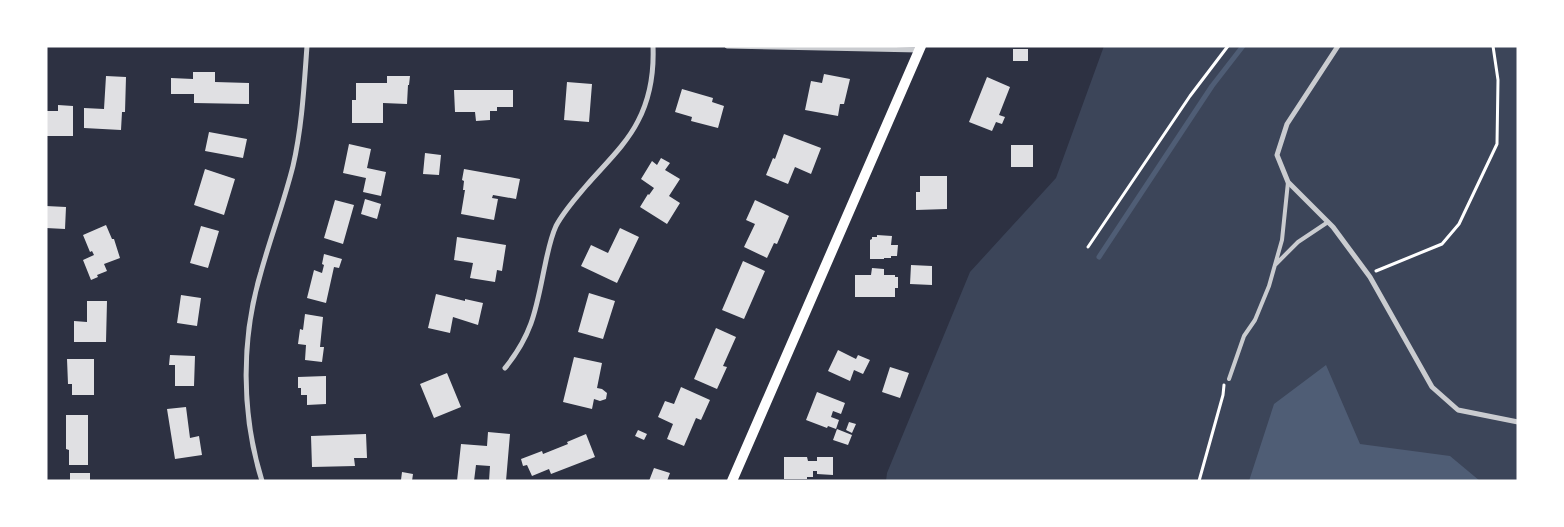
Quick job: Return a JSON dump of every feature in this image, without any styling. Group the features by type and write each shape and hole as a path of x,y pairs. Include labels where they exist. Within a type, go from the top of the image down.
{"main road":[{"path":"732,481 920,48"}],"street":[{"path":"262,481 252,441 248,408 246,382 248,336 260,273 284,202 293,165 302,116 308,46"},
{"path":"505,368 518,353 532,324 556,226 569,206 628,136 638,121 650,88 653,46"},
{"path":"727,46 920,48"},
{"path":"1338,46 1287,124 1277,155 1288,182 1328,222 1368,274 1432,387 1458,410 1518,422"}],"lane":[{"path":"1229,379 1244,336 1255,320 1269,286 1282,240 1288,182"},
{"path":"1275,265 1298,242 1328,222"}],"path":[{"path":"1088,247 1190,96 1228,46"},
{"path":"1368,274 1442,244 1459,224 1497,144 1498,80 1493,46"},
{"path":"1199,481 1223,395 1223,387 1229,379"}],"shaded area":[{"path":"1104,46 1518,46 1518,481 886,481 887,473 970,272 1056,178"},
{"path":"1326,365 1360,444 1450,456 1480,481 1249,481 1274,404"}],"building":[{"path":"1013,49 1028,49 1028,61 1013,61"},
{"path":"193,72 215,72 215,82 249,83 249,104 194,103 194,94 171,94 171,78 193,79"},
{"path":"824,74 850,79 844,104 840,104 838,116 805,110 811,81 822,83"},
{"path":"106,76 126,77 125,112 122,112 121,130 84,128 84,108 104,109"},
{"path":"387,76 410,76 407,104 383,103 383,123 352,123 352,100 356,100 356,83 387,83"},
{"path":"987,77 1010,87 999,115 1005,117 1002,124 996,122 992,131 969,122"},
{"path":"567,82 592,84 589,122 564,120"},
{"path":"682,89 713,98 712,102 724,106 718,128 691,121 692,117 675,112"},
{"path":"454,90 513,90 513,107 497,107 497,111 490,111 490,120 476,121 475,112 455,112"},
{"path":"58,105 73,106 73,136 46,136 46,111 58,111"},
{"path":"209,132 247,139 243,158 205,151"},
{"path":"784,134 821,148 811,174 795,167 788,184 766,175 773,158 775,159"},
{"path":"349,144 371,149 367,168 386,172 381,196 363,192 366,178 343,173"},
{"path":"1011,145 1033,145 1033,167 1011,167"},
{"path":"425,153 441,155 439,175 423,174"},
{"path":"661,158 670,163 665,170 680,179 669,196 680,203 667,224 640,207 654,188 641,179 652,161 657,165"},
{"path":"205,169 235,179 224,215 194,205"},
{"path":"464,169 520,179 516,199 493,195 492,198 498,199 494,220 461,214 465,190 463,190 464,181 462,180"},
{"path":"920,176 947,176 947,209 916,210 916,192 920,192"},
{"path":"365,199 381,204 377,219 361,214"},
{"path":"335,200 354,205 343,244 324,238"},
{"path":"755,200 789,216 777,244 774,243 767,258 744,247 755,224 746,220"},
{"path":"46,206 66,207 65,229 46,228"},
{"path":"106,225 112,239 114,239 120,258 104,264 107,271 91,280 83,260 94,255 92,251 90,252 83,235"},
{"path":"201,226 219,231 208,268 190,263"},
{"path":"620,228 639,237 617,283 581,266 591,245 608,253"},
{"path":"877,235 892,236 891,245 898,245 897,256 884,259 870,259 870,240 872,237 877,237"},
{"path":"457,237 506,245 502,271 497,270 495,282 470,278 473,263 454,260"},
{"path":"324,254 342,259 339,268 334,267 326,303 307,298 314,270 322,273"},
{"path":"743,261 765,271 744,319 722,310"},
{"path":"911,265 932,266 932,285 910,284"},
{"path":"872,268 884,269 884,275 895,275 895,277 898,277 898,288 895,288 895,297 855,297 855,275 871,275"},
{"path":"589,293 615,301 603,339 578,332"},
{"path":"436,294 483,303 478,325 453,317 450,333 428,328"},
{"path":"181,295 201,298 197,326 177,323"},
{"path":"87,301 107,301 106,342 74,342 74,321 87,322"},
{"path":"305,314 323,317 320,347 324,347 322,362 305,360 306,345 298,344 300,329 303,330"},
{"path":"716,328 736,337 723,366 727,367 717,389 694,379"},
{"path":"838,350 856,359 858,355 870,360 863,374 854,370 850,381 828,371"},
{"path":"170,355 195,356 194,386 175,386 175,365 169,365"},
{"path":"574,357 602,363 597,388 607,393 606,399 600,401 594,399 592,409 563,402"},
{"path":"67,359 94,359 94,395 72,395 72,384 68,384"},
{"path":"890,367 909,373 900,398 882,392"},
{"path":"447,373 461,407 434,418 420,384"},
{"path":"326,376 326,404 307,405 307,395 301,395 301,388 298,388 298,377"},
{"path":"681,387 710,400 701,420 696,418 684,446 667,439 673,424 658,417 665,401 674,404"},
{"path":"817,392 845,403 841,414 833,411 831,417 839,420 836,429 828,426 827,428 806,420"},
{"path":"186,407 190,438 199,436 202,455 175,459 167,409"},
{"path":"66,415 88,415 88,465 69,465 69,450 66,449"},
{"path":"849,422 856,424 852,433 846,430"},
{"path":"837,429 852,435 848,445 833,440"},
{"path":"638,430 647,434 644,440 635,436"},
{"path":"488,432 510,434 506,481 489,481 490,466 476,465 474,481 457,481 461,444 487,446"},
{"path":"366,434 367,458 354,458 355,466 312,467 311,436"},
{"path":"586,434 595,457 551,474 549,469 532,476 527,465 523,466 521,459 542,451 543,454"},
{"path":"784,457 807,457 808,461 817,461 817,457 833,457 833,475 817,474 817,471 813,471 813,477 807,477 807,479 784,479"},
{"path":"654,468 670,473 667,481 649,481"},
{"path":"402,472 413,474 412,481 401,480"},
{"path":"70,473 90,473 90,481 70,481"}],"waterway":[{"path":"1099,257 1212,86 1243,46"}]}
